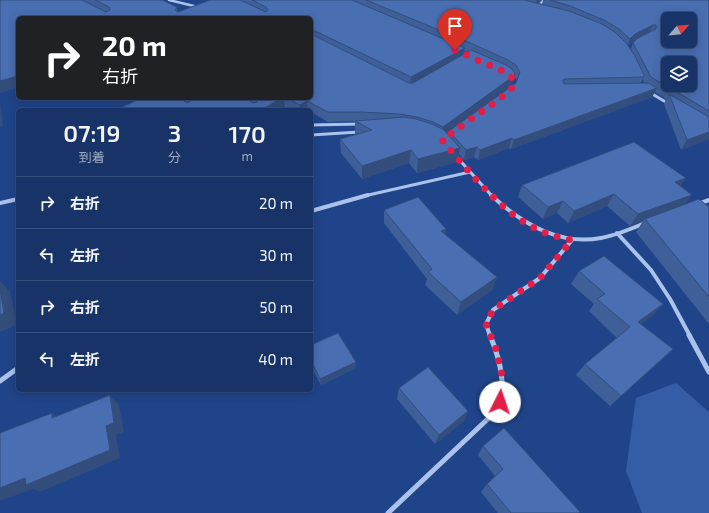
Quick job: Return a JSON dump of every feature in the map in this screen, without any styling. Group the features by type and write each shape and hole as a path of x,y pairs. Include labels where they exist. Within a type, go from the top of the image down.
{"street":[{"path":"169,0 200,8 194,11"},
{"path":"543,11 536,9 544,0"},
{"path":"644,89 670,104"},
{"path":"313,125 366,124"},
{"path":"313,135 362,132"},
{"path":"451,150 470,172 515,216 530,226 557,237 572,240 595,239 652,221"},
{"path":"313,210 346,200 470,172"},
{"path":"0,203 16,199"},
{"path":"693,206 709,200"},
{"path":"617,233 651,270 670,299 709,372"},
{"path":"388,513 492,415 500,402 502,376 497,352 486,324 493,310 540,278 572,240"},
{"path":"0,381 16,369"}],"shaded area":[{"path":"676,383 709,412 709,513 642,513 626,471 636,398"}],"building":[{"path":"0,0 82,0 106,12 110,10 109,7 95,0 162,0 177,7 175,10 178,12 210,0 240,0 266,12 268,10 266,7 252,0 352,0 465,48 411,77 313,30 313,16 16,16 16,77 0,81"},
{"path":"366,0 524,0 569,11 602,24 616,33 627,44 635,56 644,77 565,79 563,80 564,84 648,83 657,88 514,140 512,138 480,150 477,147 466,150 449,131 516,83 520,72 516,65 473,44"},
{"path":"550,0 709,0 709,111 677,92 697,92 697,56 661,56 661,83 651,77 633,43 638,38 656,29 656,25 635,34 630,39 619,29 604,20 570,6"},
{"path":"313,35 409,83 413,83 471,50 506,65 512,69 515,74 443,127 417,117 399,114 328,112 307,101 300,105 290,100 313,100"},
{"path":"669,94 709,117 709,132 687,140"},
{"path":"137,100 183,100 187,103 190,100 248,100 253,103 257,102 256,100 278,100 264,108 120,108"},
{"path":"405,117 432,124 444,130 460,148 418,159 411,150 362,166 340,139 372,130 355,121"},
{"path":"634,142 686,178 675,182 692,195 638,214 614,194 574,211 563,201 548,207 522,185"},
{"path":"418,197 446,229 441,231 497,277 461,302 428,272 432,269 384,210"},
{"path":"699,199 709,207 709,297 645,219"},
{"path":"604,256 663,304 638,322 673,349 621,396 585,364 630,327 597,299 605,294 579,271"},
{"path":"0,289 4,313 0,315"},
{"path":"338,333 356,362 320,379 313,365 313,344"},
{"path":"428,367 468,411 439,435 399,388"},
{"path":"110,395 114,423 106,426 110,450 26,485 25,478 0,488 0,433 52,413 52,418"},
{"path":"504,428 580,512 511,513 487,484 503,469 483,446"}],"route":[{"path":"455,50 505,72 511,76 515,82 511,90 442,140 470,172 515,216 530,226 557,237 572,240 540,278 493,310 486,324 497,352 502,376 500,402"}]}
